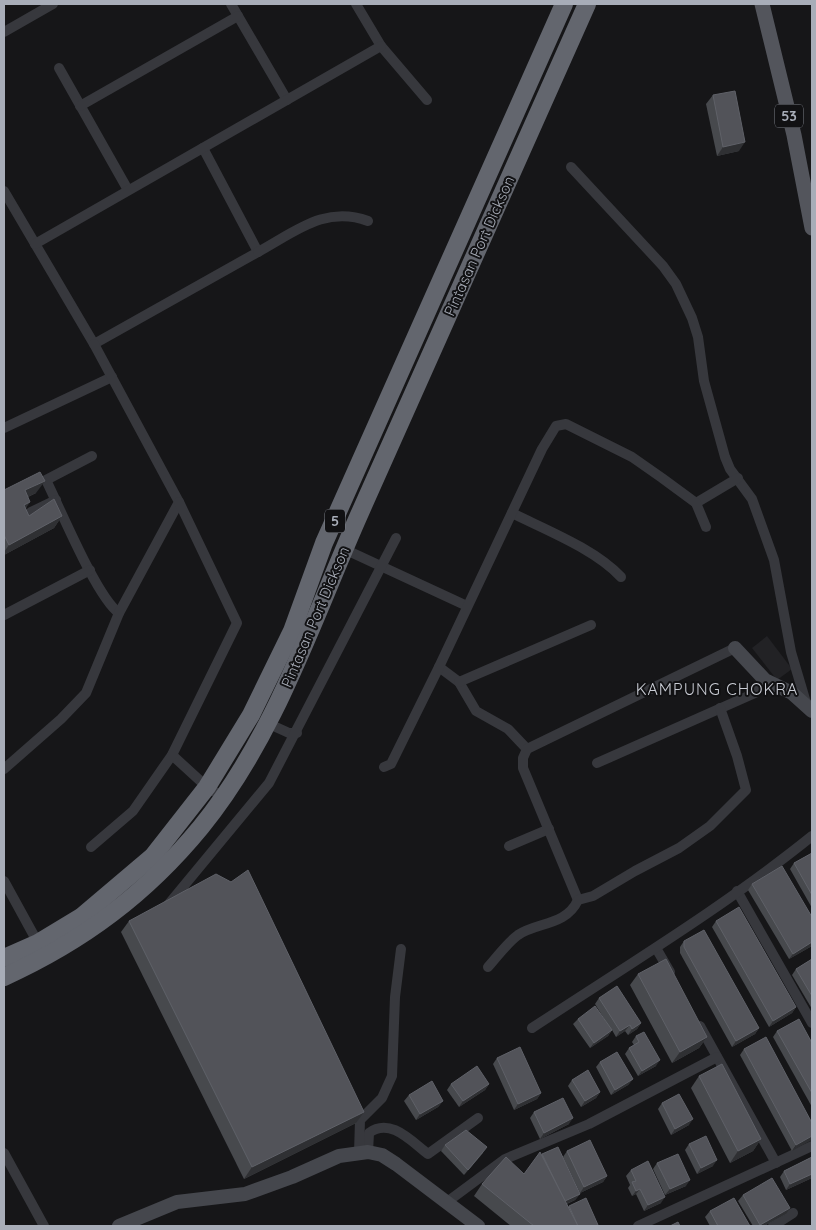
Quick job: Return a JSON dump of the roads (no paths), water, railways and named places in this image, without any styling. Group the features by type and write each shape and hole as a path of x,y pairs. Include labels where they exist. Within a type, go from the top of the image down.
{"highway":[{"name":"Pintasan Port Dickson","path":"4,958 38,943 81,917 153,856 207,787 251,715 292,631 324,543 354,480 564,4"},
{"name":"Pintasan Port Dickson","path":"4,977 44,959 92,929 134,898 186,844 223,797 248,760 267,723 587,4"},
{"path":"344,549 338,544 336,536 354,480"},
{"path":"292,631 308,604 329,556 335,550 344,549"}],"main road":[{"name":"53","path":"762,4 794,135 812,228"}],"street":[{"path":"231,4 286,100"},
{"path":"356,4 381,46 427,100"},
{"path":"4,32 50,5"},
{"path":"80,106 238,16"},
{"path":"35,244 381,46"},
{"path":"59,68 128,190"},
{"path":"203,148 258,252"},
{"path":"570,167 663,266 676,284 692,318 698,337 704,381 725,457 752,499 774,560 791,652 810,708"},
{"path":"4,191 112,377 179,502 237,623 172,755 133,811 91,847"},
{"path":"94,344 324,217 350,215 368,221"},
{"path":"4,428 112,377"},
{"path":"384,767 391,764 439,668 550,433 563,424 632,457 696,503 706,527"},
{"path":"92,456 46,480 90,570 111,608 120,614"},
{"path":"696,503 738,478"},
{"path":"31,512 56,500"},
{"path":"4,769 62,719 86,693 120,614 179,502"},
{"path":"512,513 598,558 612,567 621,577"},
{"path":"156,914 170,903 269,784 297,733 379,566 396,538"},
{"path":"344,549 467,606"},
{"path":"4,615 90,570"},
{"path":"459,682 591,624"},
{"path":"578,900 523,768 523,758 527,749 735,648 765,680 792,693 810,708"},
{"path":"439,668 459,682 476,711 508,729 527,749"},
{"path":"597,762 755,692 765,680"},
{"path":"488,967 518,935 554,923 575,906 578,900 593,896 635,870 679,848 710,826 746,790 738,756 720,708"},
{"path":"267,723 289,733 297,733"},
{"path":"172,755 207,787 223,797"},
{"path":"510,846 549,829"},
{"path":"532,1028 656,948 779,863 812,836"},
{"path":"4,881 8,899 38,943"},
{"path":"737,891 812,1023"},
{"path":"656,948 675,981"},
{"path":"363,1152 360,1120 382,1098 392,1076 396,997 401,950"},
{"path":"694,1015 776,1163"},
{"path":"447,1202 505,1159 589,1124 718,1057"},
{"path":"363,1152 369,1133 375,1128 397,1129 428,1154 478,1118"},
{"path":"638,1226 812,1146"},
{"path":"119,1226 178,1202 245,1194 292,1177 339,1156 363,1152 382,1155 396,1164 478,1226"},
{"path":"4,1153 44,1226"},
{"path":"773,1226 793,1213"}],"district":[{"name":"KAMPUNG CHOKRA","path":"717,689"}]}
